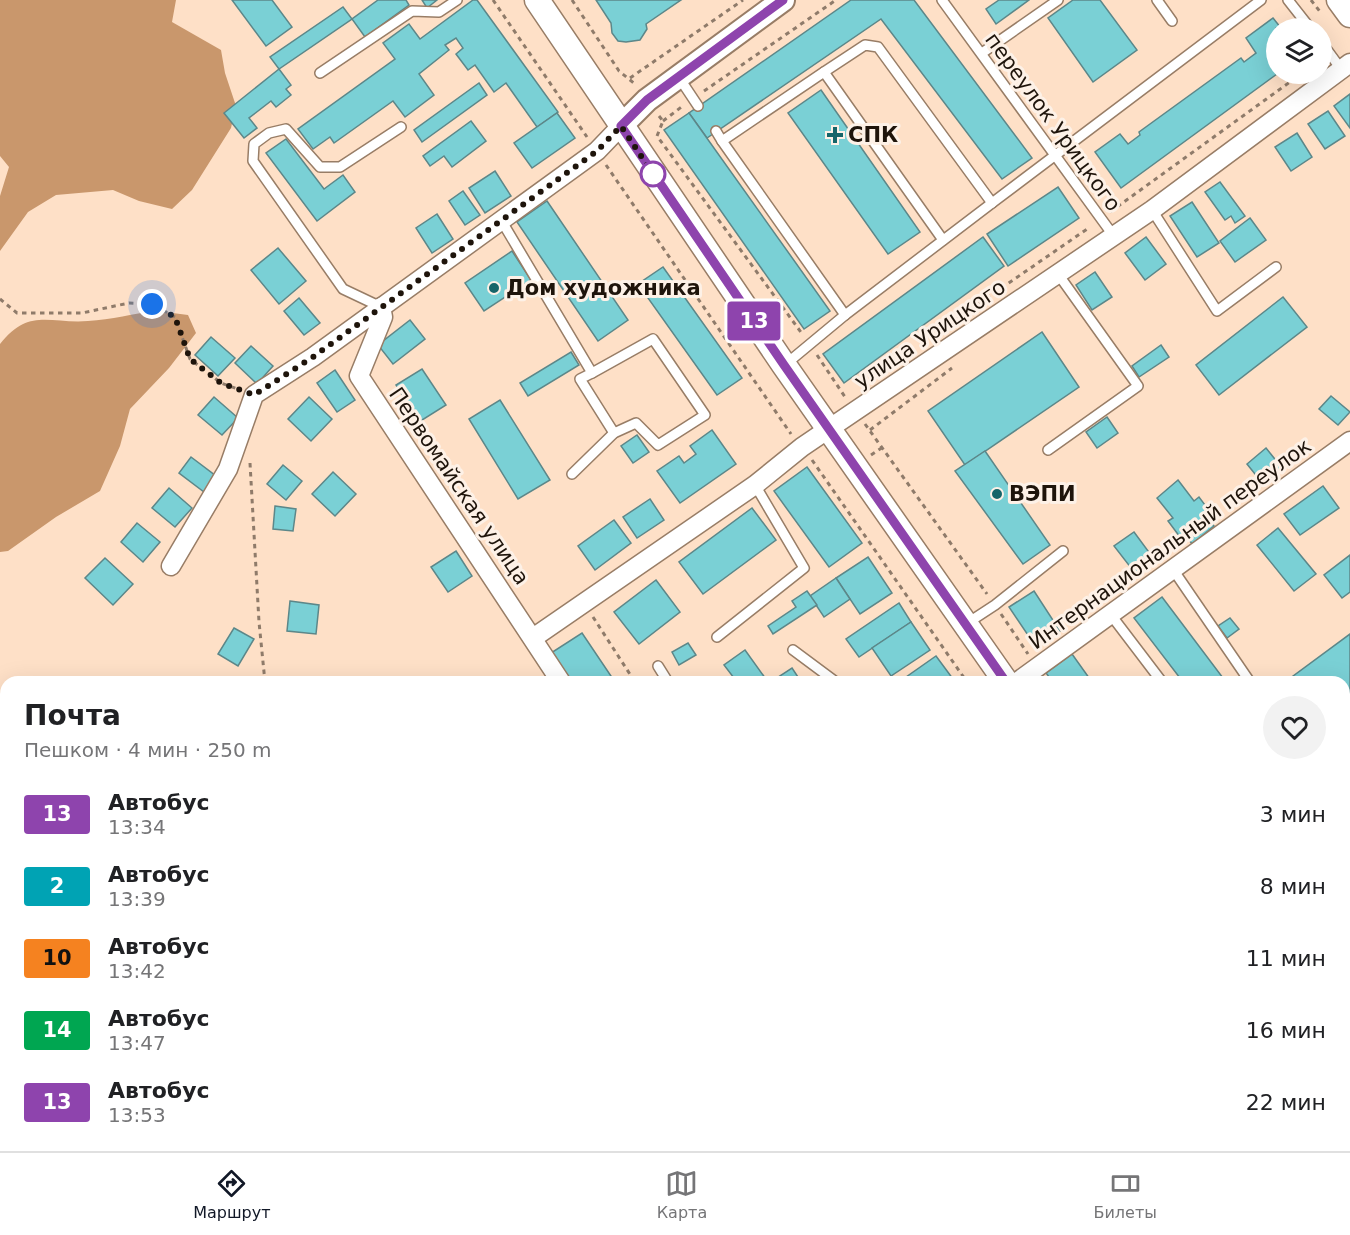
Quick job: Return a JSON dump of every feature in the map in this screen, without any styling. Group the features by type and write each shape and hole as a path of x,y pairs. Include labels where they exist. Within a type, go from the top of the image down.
{"main road":[{"path":"537,0 784,365 1002,676"},
{"path":"1339,0 1350,15"}],"street":[{"path":"171,566 228,469 254,395 313,357 597,151 647,100 783,0"},
{"name":"улица Урицкого","path":"533,638 755,485 802,447 1152,210 1345,66"},
{"name":"Первомайская улица","path":"381,307 383,317 359,376 557,676"},
{"name":"Интернациональный переулок","path":"1026,676 1350,441"}],"lane":[{"path":"320,74 412,11 439,12 457,0"},
{"name":"переулок Урицкого","path":"942,0 1113,235"},
{"path":"982,53 1058,0"},
{"path":"1157,0 1172,21"},
{"path":"784,365 943,240 1056,157 1261,0"},
{"path":"1288,0 1302,18"},
{"path":"722,141 865,45 878,47 992,203"},
{"path":"1332,53 1345,66"},
{"path":"824,72 943,240"},
{"path":"678,76 696,102"},
{"path":"381,307 344,289 253,161 254,144 269,133 286,129 320,167 340,167 400,127"},
{"path":"716,132 845,315"},
{"path":"1152,210 1217,311 1276,267"},
{"path":"501,220 592,373"},
{"path":"1048,450 1138,386 1058,274"},
{"path":"572,474 614,433 636,423 658,445 705,415 653,339 580,379 614,433"},
{"path":"717,637 804,568 755,485"},
{"path":"966,624 995,605 1063,551"},
{"path":"1172,568 1246,676"},
{"path":"1112,615 1158,676"},
{"path":"794,650 828,676"},
{"path":"658,666 664,676"}],"path":[{"path":"493,0 774,412 802,447 963,676"},
{"path":"572,0 618,71 630,78 663,121"},
{"path":"630,78 743,0"},
{"path":"836,0 696,102 663,121 657,136 810,345 995,605 1037,668"},
{"path":"933,335 1100,220 1287,84"},
{"path":"0,299 17,313 82,314 129,303 152,304 175,317 190,359 221,383 254,395"},
{"path":"251,461 249,472 258,610 265,676"},
{"path":"585,603 631,676"}],"shaded area":[{"path":"0,0 176,0 172,22 221,50 225,73 236,106 231,128 192,190 172,209 139,201 113,190 56,195 28,212 0,251 0,196 9,167 0,156"},
{"path":"157,311 188,315 196,333 169,368 130,409 120,446 100,491 56,517 8,551 0,552 0,344 21,325 31,321 97,320"}],"building":[{"path":"232,0 272,0 292,27 266,46"},
{"path":"378,0 406,0 409,5 365,37 352,19"},
{"path":"422,0 437,0 427,8"},
{"path":"473,0 477,0 558,112 537,127 506,83 494,92 475,65 468,70 456,54 463,48 456,38 445,45 449,50 419,74 434,95 405,117 393,101 334,143 330,137 313,149 298,129 395,59 383,43 409,24 420,39"},
{"path":"596,0 681,0 646,24 647,29 640,40 626,42 618,41 612,33 611,23"},
{"path":"851,0 914,0 1032,158 1002,179 881,19 707,138 689,113"},
{"path":"999,0 1029,0 996,24 986,9"},
{"path":"1073,0 1100,0 1137,50 1093,82 1048,18"},
{"path":"343,7 352,19 279,69 270,57"},
{"path":"1266,23 1266,82 1121,188 1095,152 1120,134 1128,144 1140,135 1139,132 1241,58 1244,62 1256,53 1246,38"},
{"path":"279,69 291,85 286,89 291,95 276,107 271,101 249,118 257,128 244,138 224,113"},
{"path":"479,83 487,95 422,142 414,130"},
{"path":"821,90 920,232 888,254 788,113"},
{"path":"1350,94 1350,128 1334,106"},
{"path":"1328,111 1345,136 1325,149 1308,124"},
{"path":"557,113 575,138 532,168 514,143"},
{"path":"689,113 830,311 804,329 664,130"},
{"path":"471,121 486,141 452,167 444,156 430,166 423,156"},
{"path":"1297,133 1312,157 1291,171 1275,147"},
{"path":"286,139 324,189 343,175 355,192 317,221 266,153"},
{"path":"495,171 511,196 485,213 469,188"},
{"path":"1220,182 1245,216 1235,223 1231,216 1225,220 1205,192"},
{"path":"1058,187 1079,218 1008,266 987,234"},
{"path":"463,191 480,215 465,225 449,201"},
{"path":"547,201 628,320 598,341 517,222"},
{"path":"1192,202 1219,243 1197,257 1170,216"},
{"path":"437,214 453,239 432,253 416,228"},
{"path":"1250,218 1266,240 1235,262 1220,241"},
{"path":"983,237 1004,266 844,383 823,354"},
{"path":"1146,237 1166,264 1145,280 1125,253"},
{"path":"278,248 306,281 279,304 251,270"},
{"path":"512,251 531,280 484,311 465,283"},
{"path":"663,267 742,378 717,395 638,284"},
{"path":"1095,272 1112,297 1092,310 1076,285"},
{"path":"1283,297 1307,327 1219,395 1196,365"},
{"path":"299,298 320,323 304,335 284,311"},
{"path":"410,320 425,339 393,364 378,345"},
{"path":"1042,332 1079,387 965,465 928,411"},
{"path":"211,337 235,358 218,376 195,355"},
{"path":"1161,345 1169,357 1139,377 1132,366"},
{"path":"251,346 273,366 257,384 235,363"},
{"path":"571,352 579,365 528,396 520,383"},
{"path":"422,369 446,405 419,422 396,385"},
{"path":"335,370 355,400 337,412 317,383"},
{"path":"1331,396 1350,412 1338,425 1319,409"},
{"path":"214,397 238,418 222,435 198,415"},
{"path":"309,397 332,419 311,441 288,419"},
{"path":"500,400 550,480 518,499 469,419"},
{"path":"1107,417 1118,433 1097,448 1086,432"},
{"path":"712,430 736,464 680,503 657,471 679,456 684,463 696,454 690,446"},
{"path":"637,435 649,452 633,463 621,446"},
{"path":"1266,448 1282,468 1263,484 1247,464"},
{"path":"985,451 1050,545 1023,564 955,471"},
{"path":"191,457 216,476 204,492 179,473"},
{"path":"283,465 302,481 286,500 267,484"},
{"path":"807,467 862,543 829,567 774,491"},
{"path":"333,472 356,494 335,516 312,494"},
{"path":"1178,480 1194,501 1199,497 1214,517 1209,521 1214,526 1192,544 1187,537 1183,541 1168,521 1173,518 1157,498"},
{"path":"1323,486 1339,508 1300,535 1284,514"},
{"path":"169,488 192,508 175,527 152,508"},
{"path":"650,499 664,520 637,538 623,517"},
{"path":"275,506 296,509 293,531 273,529"},
{"path":"752,508 776,540 703,594 679,562"},
{"path":"614,520 631,543 595,570 578,546"},
{"path":"137,523 160,542 143,562 121,542"},
{"path":"1278,528 1316,574 1294,591 1257,545"},
{"path":"1134,532 1154,559 1135,573 1114,546"},
{"path":"456,551 472,576 448,592 431,567"},
{"path":"1350,555 1350,592 1342,598 1324,575"},
{"path":"868,557 892,593 860,614 836,578"},
{"path":"105,558 133,584 113,605 85,578"},
{"path":"836,578 850,599 824,617 810,596"},
{"path":"656,580 680,612 639,644 614,612"},
{"path":"807,591 817,605 773,634 768,626 796,607 792,601"},
{"path":"1034,591 1060,631 1036,647 1009,607"},
{"path":"1162,597 1221,676 1178,676 1134,618"},
{"path":"290,601 319,605 316,634 287,631"},
{"path":"899,603 911,622 859,657 846,639"},
{"path":"1230,618 1239,629 1227,638 1218,626"},
{"path":"911,622 930,650 891,676 872,648"},
{"path":"234,628 254,639 238,666 218,654"},
{"path":"582,633 611,676 567,676 551,653"},
{"path":"1350,634 1350,676 1293,676"},
{"path":"688,643 696,655 679,665 672,652"},
{"path":"745,650 764,676 732,676 724,665"},
{"path":"1072,654 1088,676 1048,676 1046,673"},
{"path":"936,656 951,676 908,676"},
{"path":"792,668 797,676 780,676"}],"bus line":[{"name":"13","path":"783,0 647,100 621,126 784,365 1002,676"}],"place":[{"name":"СПК","path":"835,135"},
{"name":"Дом художника","path":"494,288"},
{"name":"ВЭПИ","path":"997,494"}],"route":[{"path":"152,304 175,317 190,359 221,383 254,395 313,357 597,151 621,126 653,174"}]}
